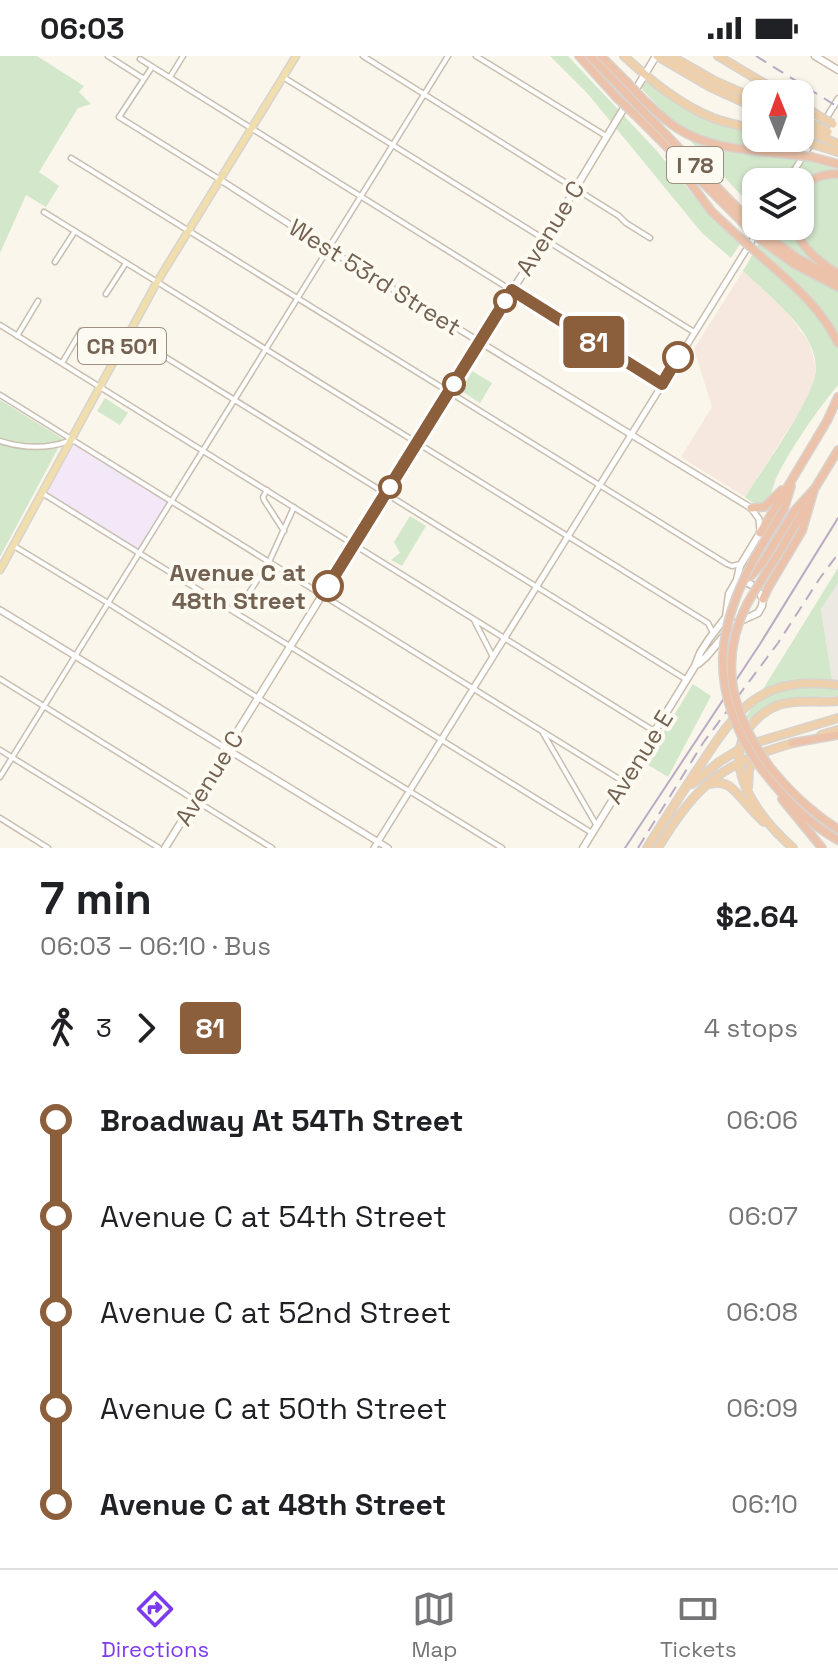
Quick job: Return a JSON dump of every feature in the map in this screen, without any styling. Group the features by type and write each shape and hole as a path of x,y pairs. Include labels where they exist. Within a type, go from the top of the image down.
{"highway":[{"name":"I 78","path":"579,56 616,97 639,106 654,135 742,218"},
{"name":"I 78","path":"590,56 624,85 639,106 742,216"},
{"path":"601,56 624,85"},
{"path":"624,56 684,104 713,118 742,126"},
{"path":"657,56 742,93"},
{"path":"718,56 758,80"},
{"path":"669,59 710,87 742,102"},
{"path":"639,106 715,145 812,157 838,164"},
{"path":"814,113 838,136"},
{"path":"831,130 838,144"},
{"path":"654,135 712,212 811,302 838,343"},
{"path":"814,145 838,152"},
{"path":"814,178 838,174"},
{"name":"I 78","path":"769,240 794,264 838,287"},
{"name":"I 78","path":"772,240 797,258 838,276"},
{"path":"800,240 838,276"},
{"path":"760,533 838,397"},
{"path":"827,421 838,413"},
{"path":"824,848 790,811 766,768 737,708 732,691 731,666 734,641 743,614 838,450"},
{"path":"751,508 767,505 794,476"},
{"path":"794,476 795,510"},
{"path":"794,476 784,509 745,575 733,604 725,635 722,666 725,693 740,736 798,811 838,840"},
{"path":"743,581 753,575 795,510 815,488"},
{"path":"761,595 802,531 815,488"},
{"path":"761,595 757,577 763,562"},
{"path":"647,848 742,708 774,689 794,684 838,685"},
{"path":"772,828 758,810 742,777 739,750 743,738 750,726 766,711 780,705 838,701"},
{"path":"677,801 709,769 739,750 838,718"},
{"path":"750,726 755,743 765,751"},
{"path":"658,848 685,807 706,785 739,762 792,743 838,733"},
{"path":"748,790 750,766 765,751"},
{"path":"766,768 818,816 838,829"},
{"path":"706,785 717,783 730,787 754,814 793,848"}],"main road":[{"name":"CR 501","path":"0,570 157,282 296,56"},
{"name":"Avenue C","path":"165,848 657,56"},
{"path":"815,56 838,70"},
{"path":"734,585 743,581 761,595 760,610 750,617 742,617 735,613 729,602 729,594 741,564 760,533"},
{"name":"Avenue E","path":"583,848 687,680 700,653 726,617 729,602"},
{"name":"Avenue E","path":"695,666 734,624 750,617"}],"street":[{"path":"108,56 144,79 153,67"},
{"path":"170,77 183,56"},
{"path":"363,56 650,238"},
{"path":"0,777 448,56"},
{"path":"476,56 606,136"},
{"path":"140,59 662,384"},
{"path":"283,77 694,332"},
{"name":"West 53rd Street","path":"144,79 119,117 751,508"},
{"path":"796,168 838,99"},
{"path":"71,158 727,564 741,564"},
{"path":"44,212 708,623 713,633"},
{"path":"55,262 75,231"},
{"path":"376,845 694,332 757,240"},
{"path":"106,294 126,263"},
{"path":"17,336 38,301"},
{"path":"0,325 655,732"},
{"path":"62,363 81,331"},
{"path":"128,334 687,680"},
{"path":"0,395 624,782"},
{"path":"0,441 31,447 71,440"},
{"path":"267,490 264,500 284,531"},
{"path":"42,493 592,833"},
{"path":"236,613 269,562 294,507"},
{"path":"751,508 759,519 760,533"},
{"path":"13,546 502,848"},
{"path":"0,610 227,748 376,845 388,848"},
{"path":"473,618 493,657"},
{"path":"0,679 272,848"},
{"path":"542,731 597,826"},
{"path":"0,750 159,848"},
{"path":"0,818 48,848"}],"shaded area":[{"path":"743,271 786,311 809,342 816,367 805,403 745,497 681,457 712,407 694,349"},
{"path":"71,440 170,501 138,553 42,493"},
{"path":"838,583 838,681 832,679 821,608"}],"green space":[{"path":"0,56 37,56 84,86 79,92 91,104 78,108 39,172 59,186 46,207 26,195 0,253"},
{"path":"550,56 568,56 656,150 715,222 740,244 731,258 702,233 588,94"},
{"path":"647,81 710,120 742,130 742,152 805,152 838,163 838,385 790,453 768,499 760,504 745,497 798,414 814,380 816,365 811,346 798,325 743,271 761,240 814,240 814,168 742,168 742,196 640,87"},
{"path":"472,371 492,383 480,403 463,392 462,387"},
{"path":"105,398 128,413 120,425 97,411"},
{"path":"0,400 63,439 0,557"},
{"path":"410,516 426,526 402,566 391,560 400,553 394,542"},
{"path":"838,568 838,583 821,609 832,679 838,681 838,696 787,698 742,723"},
{"path":"693,684 711,696 668,777 645,763"}],"tram line":[{"path":"625,848 760,644 838,518"}],"railway":[{"path":"756,56 838,107"},
{"path":"638,848 703,743 778,643 838,554"}],"bus line":[{"name":"81","path":"328,586 512,290 662,384 678,357"}],"place":[{"name":"Avenue C at 48th Street","path":"328,586"}]}
